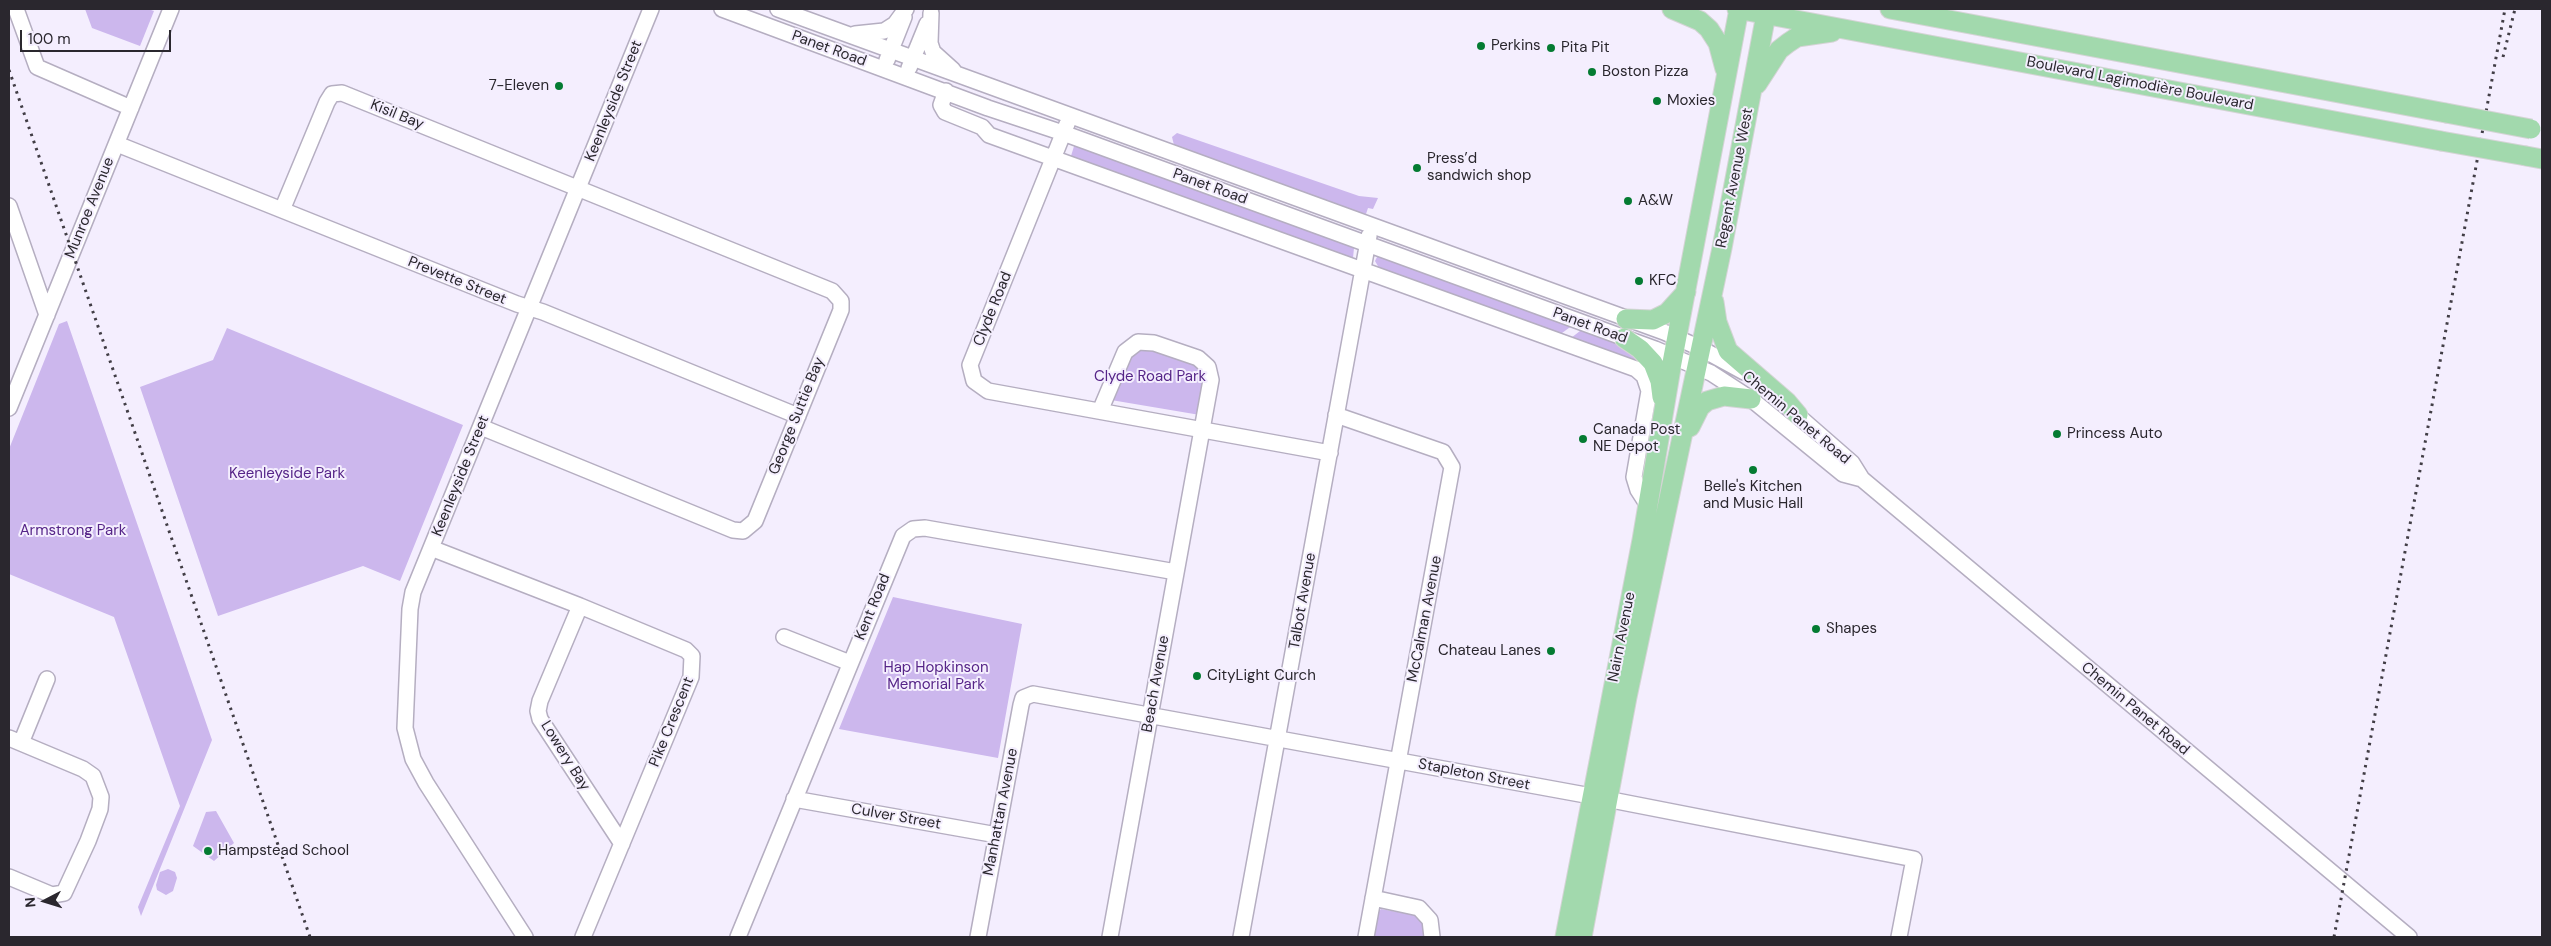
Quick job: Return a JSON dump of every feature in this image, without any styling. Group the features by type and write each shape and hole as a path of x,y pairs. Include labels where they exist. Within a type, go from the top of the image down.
{"main road":[{"path":"1672,9 1700,21 1710,29 1718,43 1726,74"},
{"name":"Regent Avenue West","path":"1678,337 1738,9"},
{"name":"Boulevard Lagimodière Boulevard","path":"1738,9 1766,12 2534,158"},
{"name":"Boulevard Lagimodière Boulevard","path":"1890,9 2536,130"},
{"name":"Regent Avenue West","path":"1700,348 1766,12"},
{"path":"1751,93 1779,50 1797,37 1848,29"},
{"path":"1712,291 1716,322 1728,351 1787,402 1798,415"},
{"path":"1626,319 1653,320 1667,313 1686,292"},
{"name":"Nairn Avenue","path":"1565,937 1599,798 1619,695 1647,504 1657,411 1674,357 1678,337"},
{"path":"1624,338 1640,349 1653,363 1660,382 1657,411"},
{"name":"Nairn Avenue","path":"1619,695 1666,508 1700,348"},
{"path":"1676,458 1700,407 1707,401 1724,396 1751,400"},
{"path":"1647,504 1666,508"},
{"name":"Nairn Avenue","path":"1582,937 1599,798"}],"street":[{"path":"16,9 37,67 131,108"},
{"name":"Munroe Avenue","path":"9,408 172,9"},
{"name":"Keenleyside Street","path":"525,937 419,771 405,728 410,609 413,592 651,9"},
{"name":"Panet Road","path":"722,9 1584,323 1697,367"},
{"name":"Panet Road","path":"778,9 1678,337 1700,348"},
{"path":"882,68 892,51 907,9"},
{"path":"842,32 873,34 884,31 895,24 907,9"},
{"path":"906,77 932,11"},
{"path":"932,11 930,43 934,52 960,76"},
{"path":"946,91 940,106 945,112 982,127 989,135 1364,268 1636,369 1644,376 1648,383 1657,411"},
{"name":"Kisil Bay","path":"282,210 326,102 332,94 342,93 579,188"},
{"name":"Clyde Road","path":"1070,116 970,365 971,374 980,388 1202,431 1330,453"},
{"name":"Prevette Street","path":"117,144 798,416"},
{"name":"George Suttie Bay","path":"481,427 738,531 748,529 755,522 841,310 839,297 832,291 579,188"},
{"path":"9,206 47,315"},
{"name":"Talbot Avenue","path":"1240,937 1364,268 1377,228"},
{"path":"1558,340 1584,323"},
{"path":"1100,411 1125,352 1138,342 1154,343 1198,358 1208,367 1211,380 1202,431"},
{"name":"Chemin Panet Road","path":"1700,348 1743,372 1798,415 1852,463 1862,479 2409,937"},
{"name":"Chemin Panet Road","path":"1697,367 1751,400 1842,474 1862,479"},
{"name":"McCalman Avenue","path":"1336,415 1442,452 1452,467 1366,937"},
{"name":"Beach Avenue","path":"1110,937 1202,431"},
{"path":"1817,453 1827,441"},
{"name":"Kent Road","path":"741,937 794,799 903,536 913,528 925,528 1176,572"},
{"name":"Pike Crescent","path":"431,548 580,606 686,650 692,656 694,664 691,677 583,937"},
{"name":"Lowery Bay","path":"580,606 540,701 538,711 540,719 622,844"},
{"path":"784,636 850,663"},
{"path":"9,877 52,895 64,893 88,841 100,809 102,797 92,776 83,769 15,741 47,679"},
{"name":"Stapleton Street","path":"1033,694 1599,798 1914,860 1899,937"},
{"name":"Manhattan Avenue","path":"978,937 1021,705 1023,698 1033,694"},
{"name":"Culver Street","path":"794,799 997,835"},
{"path":"1373,898 1419,908 1430,920 1432,937"}],"green space":[{"path":"85,9 148,9 154,11 140,46 92,28"},
{"path":"1177,133 1359,196 1378,198 1373,209 1368,208 1366,214 1361,213 1174,145 1172,137"},
{"path":"1075,143 1351,243 1354,248 1353,258 1071,156"},
{"path":"1378,255 1573,325 1562,333 1558,333 1379,268 1375,261"},
{"name":"Armstrong Park","path":"67,321 212,740 141,916 138,907 180,806 114,617 9,574 9,449 59,324"},
{"name":"Keenleyside Park","path":"227,328 463,425 400,581 363,566 218,616 140,387 213,360"},
{"path":"1586,330 1628,344 1652,367 1571,338 1580,331"},
{"name":"Clyde Road Park","path":"1147,347 1197,364 1203,371 1206,379 1200,415 1111,400 1129,357 1136,349"},
{"name":"Hap Hopkinson Memorial Park","path":"893,597 1022,624 998,758 839,729"},
{"path":"216,811 234,843 214,861 193,846 206,812"},
{"path":"168,869 175,872 177,878 173,891 166,895 157,890 156,885 160,872"},
{"path":"1381,909 1414,915 1423,922 1424,937 1373,937 1377,914"}],"railway":[{"path":"2334,937 2505,9"},
{"path":"2503,57 2515,9"},
{"path":"9,70 310,937"}],"place":[{"name":"Perkins","path":"1481,46"},
{"name":"Pita Pit","path":"1551,48"},
{"name":"Boston Pizza","path":"1592,72"},
{"name":"7-Eleven","path":"559,86"},
{"name":"Moxies","path":"1657,101"},
{"name":"Press’d sandwich shop","path":"1417,168"},
{"name":"A&W","path":"1628,201"},
{"name":"KFC","path":"1639,281"},
{"name":"Princess Auto","path":"2057,434"},
{"name":"Canada Post NE Depot","path":"1583,439"},
{"name":"Belle's Kitchen and Music Hall","path":"1753,470"},
{"name":"Shapes","path":"1816,629"},
{"name":"Chateau Lanes","path":"1551,651"},
{"name":"CityLight Curch","path":"1197,676"},
{"name":"Hampstead School","path":"208,851"}]}
